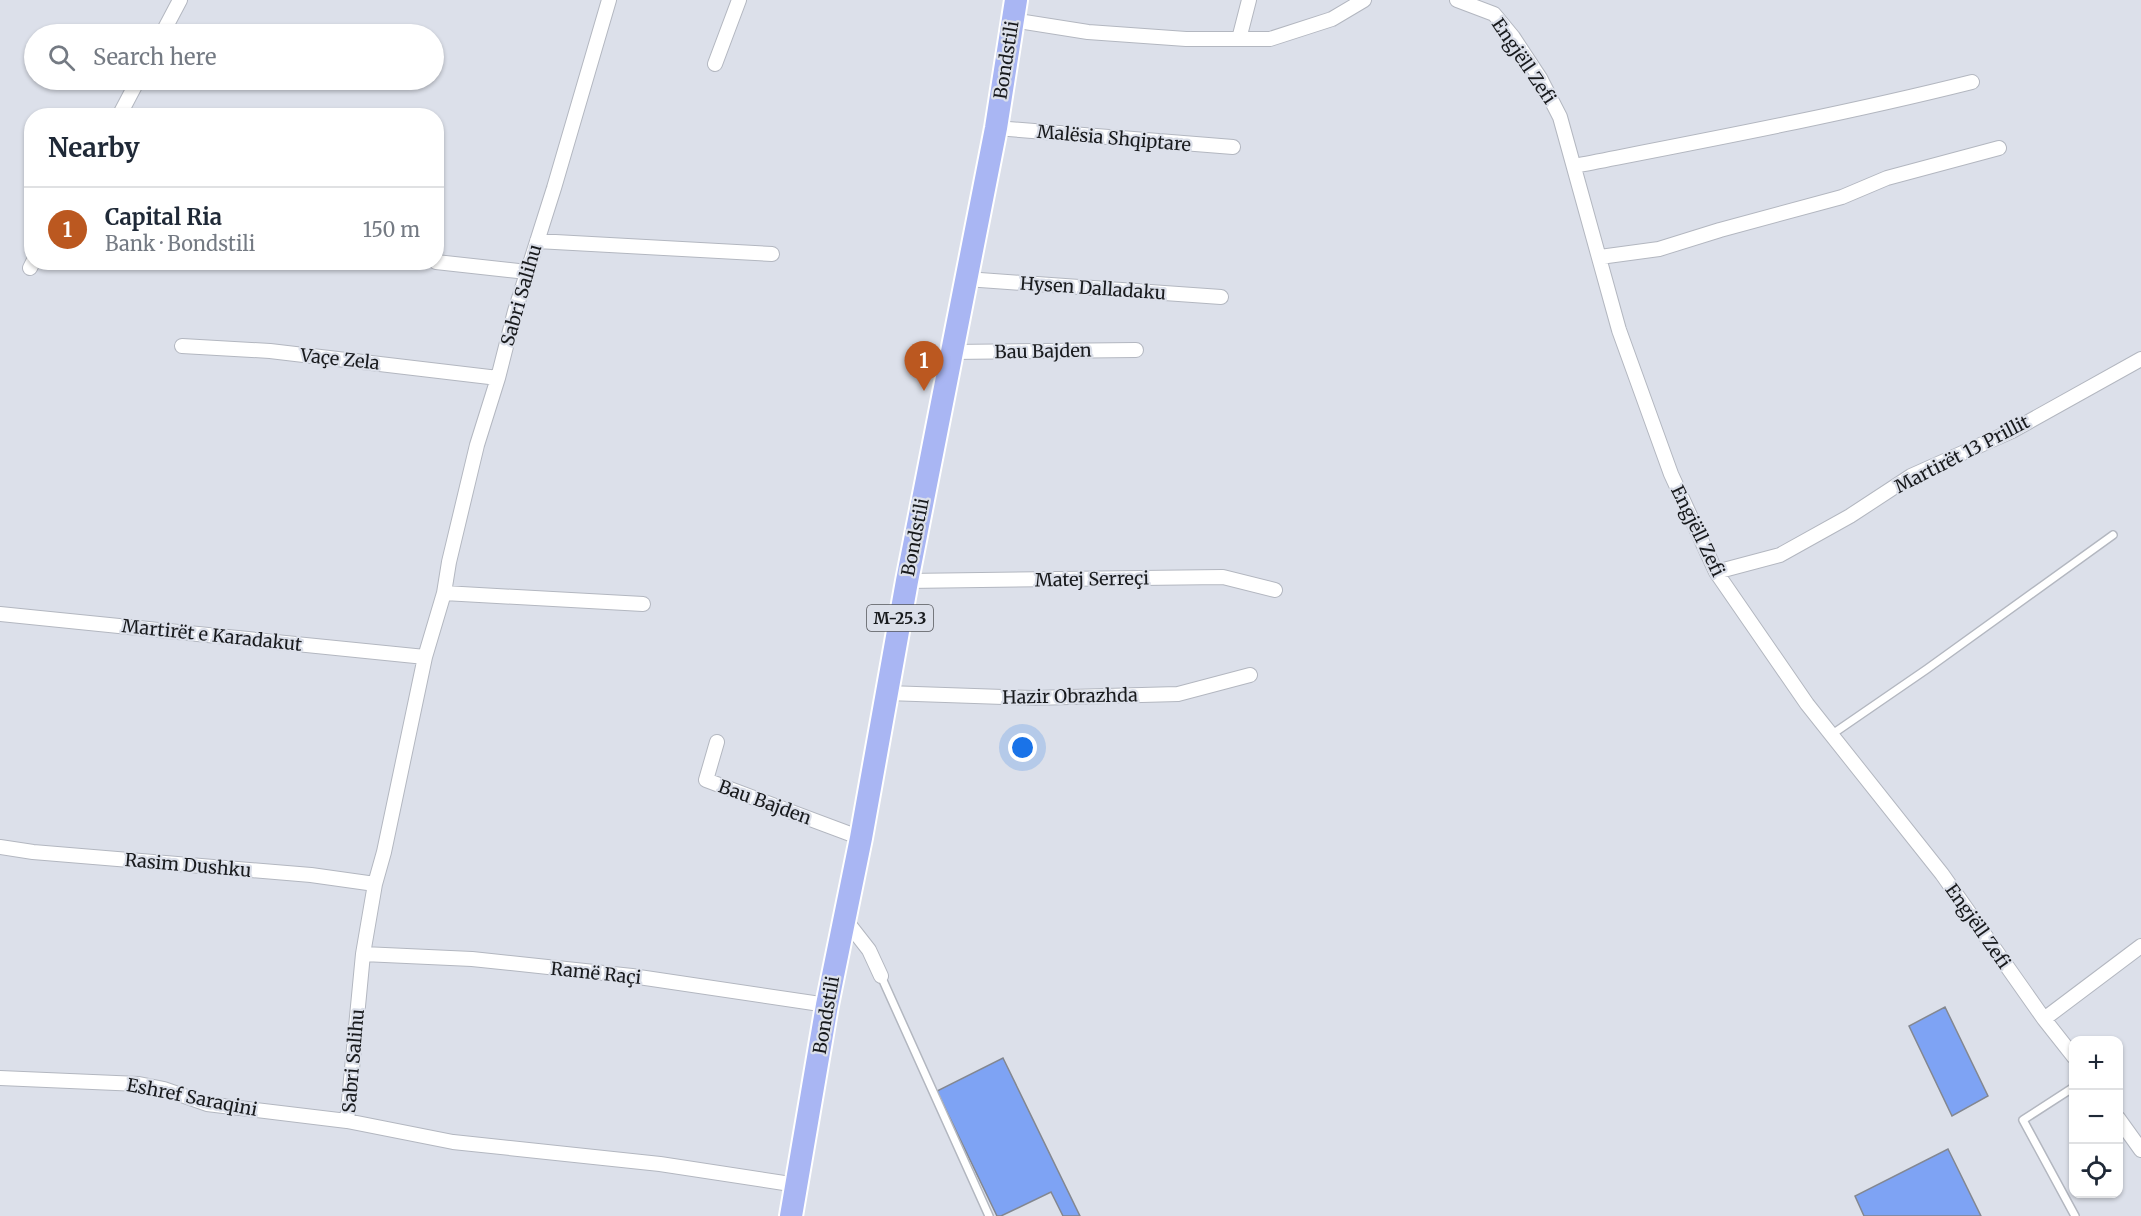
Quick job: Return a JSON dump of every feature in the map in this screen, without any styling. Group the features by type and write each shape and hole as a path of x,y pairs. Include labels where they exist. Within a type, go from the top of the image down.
{"main road":[{"name":"Bondstili","path":"791,1216 827,1005 861,838 951,352 996,128 1014,10"}],"street":[{"path":"167,24 180,0"},
{"name":"Sabri Salihu","path":"609,0 590,71 514,311 498,378 477,445 449,562 444,594 425,657 384,852 375,884 363,954 347,1121 453,1142 660,1164 797,1185"},
{"path":"716,64 739,0"},
{"path":"1239,39 1249,0"},
{"path":"1014,10 1098,33 1185,39 1270,39 1332,19 1364,0"},
{"name":"Engjëll Zefi","path":"1457,0 1494,14 1540,78 1560,117 1619,330 1671,474 1716,572 1807,704 1942,874 2069,1053"},
{"path":"1574,166 1733,136 1901,100 1971,82"},
{"path":"123,108 133,90"},
{"name":"Malësia Shqiptare","path":"996,128 1233,147"},
{"path":"1600,257 1659,249 1842,197 1887,178 1999,148"},
{"path":"537,241 772,254"},
{"path":"444,263 527,272"},
{"name":"Hysen Dalladaku","path":"966,279 1221,297"},
{"name":"Vaçe Zela","path":"182,346 270,351 498,378"},
{"name":"Bau Bajden","path":"951,352 1136,350"},
{"name":"Martirët 13 Prillit","path":"1716,572 1780,555 1850,516 1911,476 2012,431 2141,359"},
{"name":"Matej Serreçi","path":"907,581 1224,577 1275,590"},
{"path":"444,594 643,604"},
{"name":"Martirët e Karadakut","path":"0,614 425,657"},
{"name":"Hazir Obrazhda","path":"887,693 1033,698 1178,694 1250,675"},
{"name":"Bau Bajden","path":"717,742 706,780 861,838"},
{"name":"Rasim Dushku","path":"0,847 33,852 311,875 375,884"},
{"path":"844,918 869,950 881,976"},
{"path":"2044,1019 2141,946"},
{"name":"Ramë Raçi","path":"363,954 472,959 632,976 827,1005"},
{"name":"Eshref Saraqini","path":"0,1078 139,1084 164,1089 207,1104 347,1121"},
{"path":"2123,1124 2140,1146"}],"lane":[{"path":"1831,735 2113,535"},
{"path":"881,976 989,1216"},
{"path":"2069,1090 2023,1120 2075,1216"}],"building":[{"path":"1945,1007 1988,1096 1952,1116 1909,1026"},
{"path":"1003,1058 1080,1216 1063,1216 1051,1192 997,1216 937,1091"},
{"path":"1948,1149 1981,1216 1864,1216 1855,1196"}],"place":[{"name":"Capital Ria","path":"924,391"}]}
